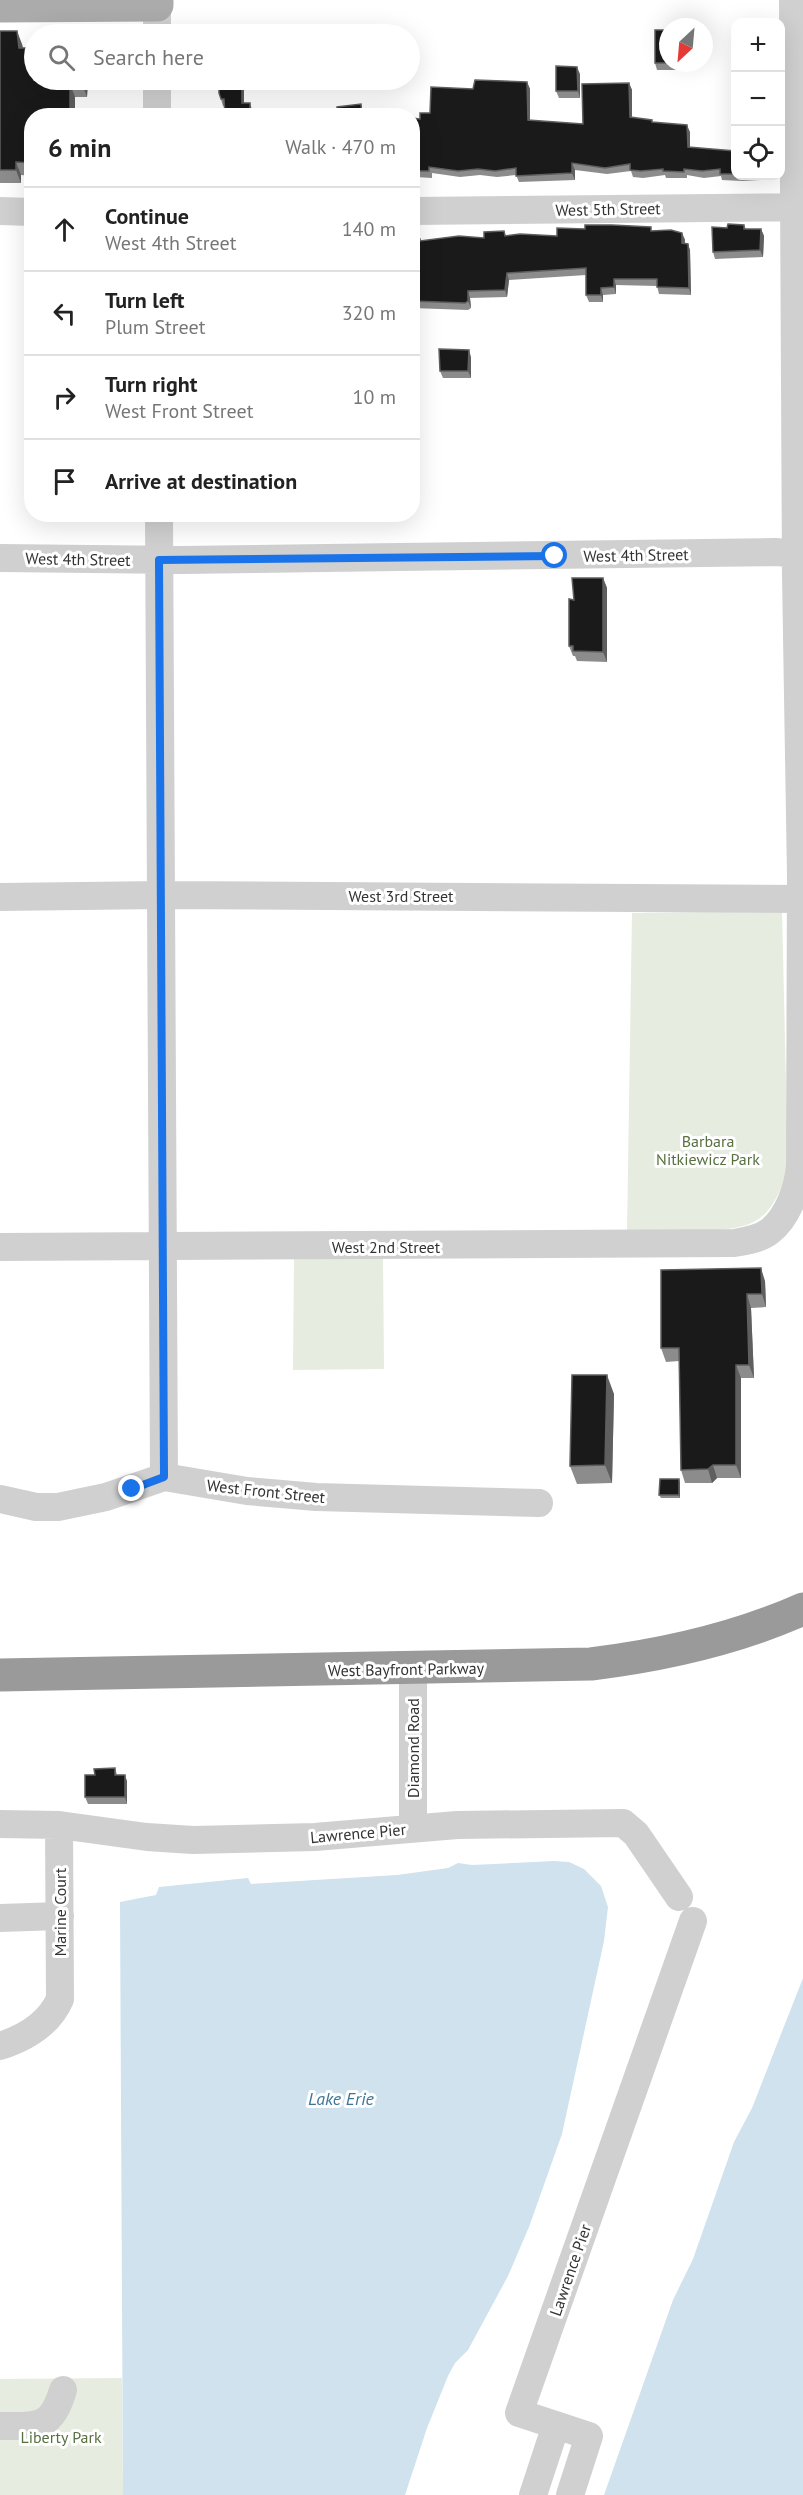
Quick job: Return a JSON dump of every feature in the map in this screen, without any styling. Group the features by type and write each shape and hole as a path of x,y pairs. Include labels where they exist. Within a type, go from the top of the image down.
{"highway":[{"name":"West Bayfront Parkway","path":"0,1675 540,1667 629,1660 708,1642 803,1609"}],"main road":[{"path":"0,6 157,13"}],"street":[{"path":"793,0 798,207 802,899"},
{"path":"157,90 157,108"},
{"name":"West 5th Street","path":"420,211 798,207"},
{"path":"0,211 24,212"},
{"path":"159,522 164,1477"},
{"name":"West 4th Street","path":"0,558 159,560 799,554"},
{"name":"West 3rd Street","path":"0,897 162,895 802,899"},
{"name":"West 2nd Street","path":"0,1247 723,1244 744,1241 770,1231 782,1217 799,1179 802,899"},
{"name":"West Front Street","path":"0,1499 36,1507 58,1508 106,1497 164,1477 247,1491 316,1497 539,1503"},
{"name":"Diamond Road","path":"412,1668 413,1828"},
{"name":"Lawrence Pier","path":"0,1824 59,1825 147,1837 193,1840 315,1837 413,1828 624,1823 636,1834 686,1909 519,2413 589,2436 570,2495"},
{"name":"Marine Court","path":"0,2046 29,2033 49,2018 60,2000 59,1825"},
{"path":"0,1918 60,1916"},
{"path":"0,2426 25,2426 46,2422 57,2410 63,2391"},
{"path":"533,2495 556,2425"}],"green space":[{"name":"Barbara Nitkiewicz Park","path":"782,911 788,1170 781,1188 766,1213 746,1225 717,1230 627,1233 632,913"},
{"path":"383,1258 384,1369 293,1370 294,1259"},
{"name":"Liberty Park","path":"122,2378 123,2495 0,2495 0,2379"}],"water":[{"name":"Lake Erie","path":"569,1862 584,1869 601,1886 608,1907 604,1941 562,2134 529,2227 508,2276 468,2350 455,2363 448,2376 427,2428 405,2495 123,2495 120,1902 156,1895 159,1887 248,1878 251,1884 397,1875 448,1868 458,1863 472,1865"},
{"path":"803,1978 803,2495 604,2495 673,2300 693,2259 734,2142 752,2108"}],"building":[{"path":"655,30 659,30 659,63 655,63"},
{"path":"0,31 17,31 19,48 24,48 24,90 70,90 70,108 24,108 24,162 16,162 16,170 0,170"},
{"path":"556,66 577,67 578,91 556,91"},
{"path":"475,80 527,82 528,120 583,124 582,84 629,83 630,117 652,120 652,122 687,125 688,147 731,151 731,174 720,174 720,169 702,171 684,169 684,172 663,171 663,169 641,171 630,170 630,164 605,168 572,163 572,173 516,176 516,168 495,171 478,169 458,171 429,167 429,171 420,171 420,113 430,113 431,87 473,89"},
{"path":"219,90 242,90 242,103 250,103 250,108 225,108 224,99 221,99"},
{"path":"361,104 361,108 337,108"},
{"path":"728,224 744,225 744,229 761,229 760,250 713,252 712,227 727,228"},
{"path":"585,225 612,225 651,227 651,231 671,230 682,233 682,243 688,244 689,288 657,287 657,279 614,279 614,287 601,288 601,295 586,295 586,268 507,273 505,290 468,291 468,301 465,303 420,301 420,241 459,236 484,238 484,232 504,231 505,236 520,234 557,236 557,228 585,229"},
{"path":"439,349 469,350 468,371 440,371"},
{"path":"572,578 603,578 603,652 573,651 573,646 569,646 569,599 574,600"},
{"path":"761,1268 762,1294 747,1294 749,1365 736,1365 736,1465 713,1465 708,1469 681,1470 679,1348 661,1348 661,1270"},
{"path":"572,1375 607,1375 605,1465 570,1466"},
{"path":"660,1479 679,1479 679,1495 659,1495"},
{"path":"115,1768 115,1775 125,1775 125,1797 85,1797 85,1775 95,1775 94,1769"}],"route":[{"path":"132,1489 164,1477 161,1268 163,1074 159,560 555,556"}]}
